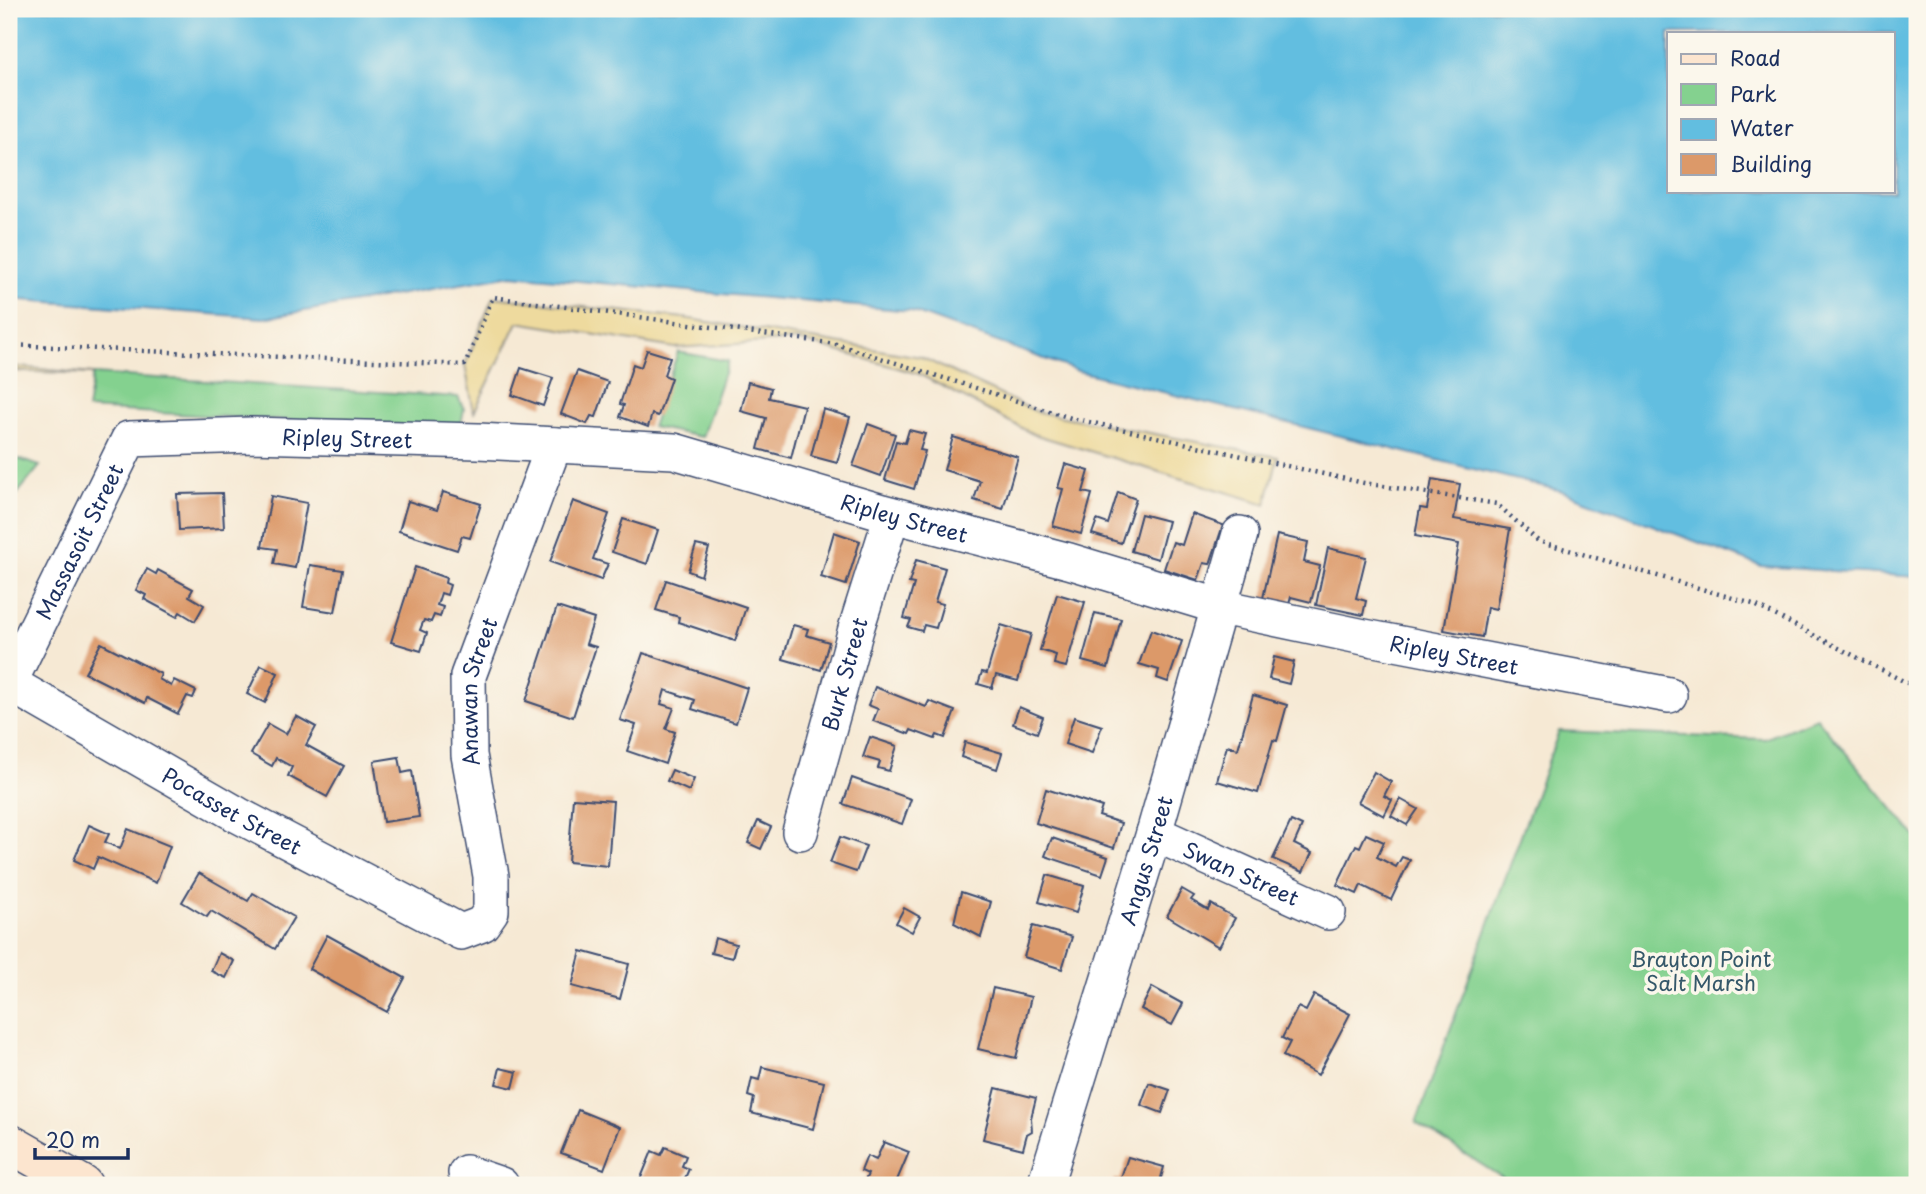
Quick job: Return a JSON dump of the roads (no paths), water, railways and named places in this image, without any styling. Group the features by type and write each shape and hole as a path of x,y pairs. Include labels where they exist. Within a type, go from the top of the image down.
{"street":[{"name":"Ripley Street","path":"128,439 251,435 674,451 892,515 1069,561 1221,607 1669,695"},
{"name":"Massasoit Street","path":"9,683 128,439"},
{"name":"Anawan Street","path":"461,932 482,924 491,911 491,876 469,755 468,676 554,445"},
{"name":"Burk Street","path":"800,832 856,629 892,515"},
{"name":"Angus Street","path":"1045,1185 1154,833 1240,534"},
{"name":"Pocasset Street","path":"9,683 238,814 461,932"},
{"name":"Swan Street","path":"1154,833 1328,912"},
{"path":"9,1143 83,1185"},
{"path":"466,1173 501,1185"}],"water":[{"path":"9,9 1917,9 1917,577 1761,566 1562,491 1078,371 911,311 512,275 264,318 9,299"}],"park label":[{"name":"Brayton Point Salt Marsh","path":"1701,970"}]}
